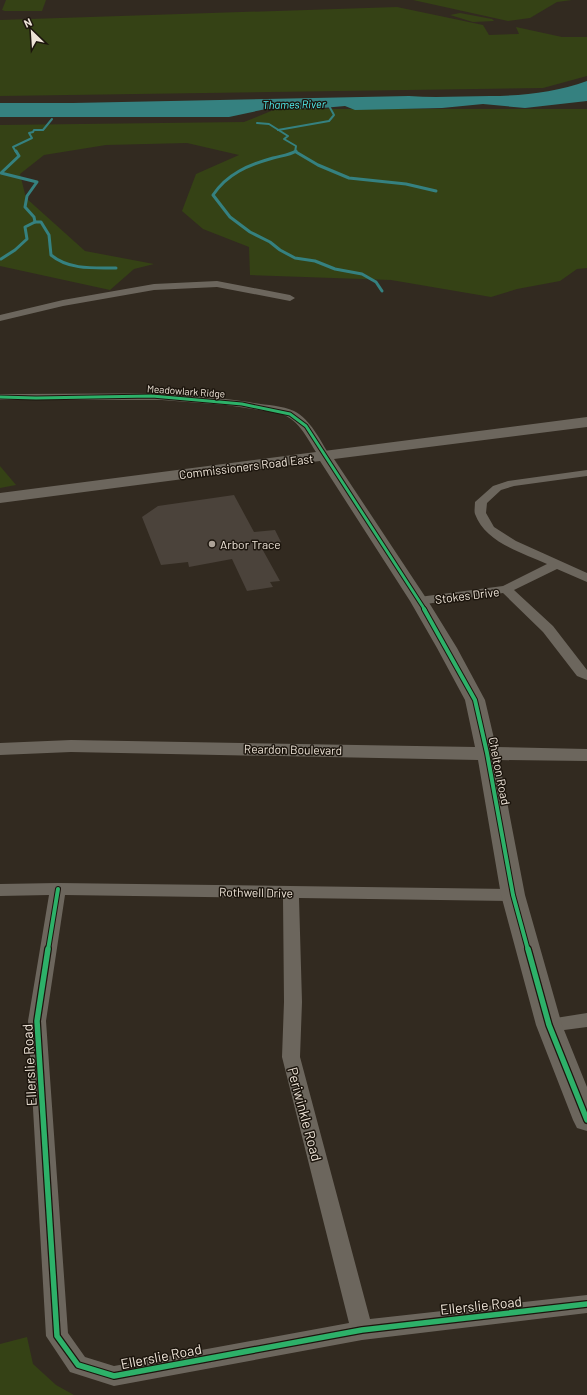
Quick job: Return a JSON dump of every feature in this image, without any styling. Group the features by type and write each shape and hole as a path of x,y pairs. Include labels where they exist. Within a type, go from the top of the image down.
{"street":[{"path":"0,318 63,303 154,287 217,284 290,298"},
{"name":"Meadowlark Ridge","path":"0,397 36,398 152,396 242,404 290,414 306,426 324,456"},
{"name":"Commissioners Road East","path":"0,498 587,422"},
{"name":"Chelton Road","path":"324,456 418,601 447,648 475,700 487,753 513,895 549,1025 587,1120"},
{"path":"587,473 512,483 497,488 481,502 480,513 489,529 512,544 587,578"},
{"name":"Stokes Drive","path":"418,601 506,589 557,564"},
{"path":"506,589 548,629 582,673 587,676"},
{"name":"Reardon Boulevard","path":"0,749 70,746 587,755"},
{"name":"Rothwell Drive","path":"0,890 58,889 513,895"},
{"name":"Ellerslie Road","path":"58,889 37,1021 57,1336 78,1365 114,1376 362,1330 587,1304"},
{"name":"Periwinkle Road","path":"291,892 293,1002 290,1057 362,1330"},
{"path":"549,1025 587,1020"}],"green space":[{"path":"6,0 46,0 42,11 5,11 2,10"},
{"path":"413,0 572,0 557,2 530,18 508,21"},
{"path":"397,7 483,25 489,35 519,34 516,27 562,37 587,37 587,76 543,88 0,96 0,20"},
{"path":"460,13 492,19 494,21 473,22 450,15"},
{"path":"276,109 587,109 587,268 577,269 560,281 517,289 491,297 391,280 250,275 249,247 203,229 182,211 196,174 239,155 187,143 106,145 44,155 20,174 26,198 85,251 154,264 134,269 110,290 0,266 0,125 244,122"},
{"path":"0,466 16,485 0,488"},
{"path":"27,1337 33,1364 56,1385 74,1395 0,1395 0,1344"}],"water":[{"name":"Thames River","path":"587,81 587,101 525,108 483,104 442,108 355,110 345,106 311,109 266,109 229,117 0,117 0,103 73,103 409,96 502,96 551,91"}],"building":[{"name":"Arbor Trace","path":"234,495 254,532 275,530 281,542 260,545 280,581 270,582 273,587 247,591 232,559 189,567 188,562 161,565 142,517 158,506"}],"waterway":[{"name":"Thames River","path":"278,130 329,121 334,115 328,104"},
{"path":"16,152 13,147 32,138 29,133 33,132 34,130 43,130 52,119"},
{"path":"257,123 269,124 278,130"},
{"path":"278,130 288,136 284,139 296,146 295,151"},
{"path":"16,151 19,156 1,173 37,182 27,196 25,207 34,217 35,222"},
{"path":"295,151 255,164 239,171 225,181 213,195 230,217 250,232 270,242 280,250 295,258 315,261 335,269 362,274 376,282 382,291"},
{"path":"296,152 318,165 349,178 406,184 436,191"},
{"path":"1,259 15,250 27,239 25,227 35,222"},
{"path":"35,222 41,222 49,235 51,255 58,260 74,266 116,268"}],"cycle path":[{"path":"0,397 36,398 152,396 242,404 290,414 306,426 419,601 447,648 475,700 487,753 513,895 549,1025 587,1120"},
{"path":"58,889 37,1021 57,1336 78,1365 114,1376 362,1330 587,1304"}],"place":[{"name":"Arbor Trace","path":"212,544"}]}
